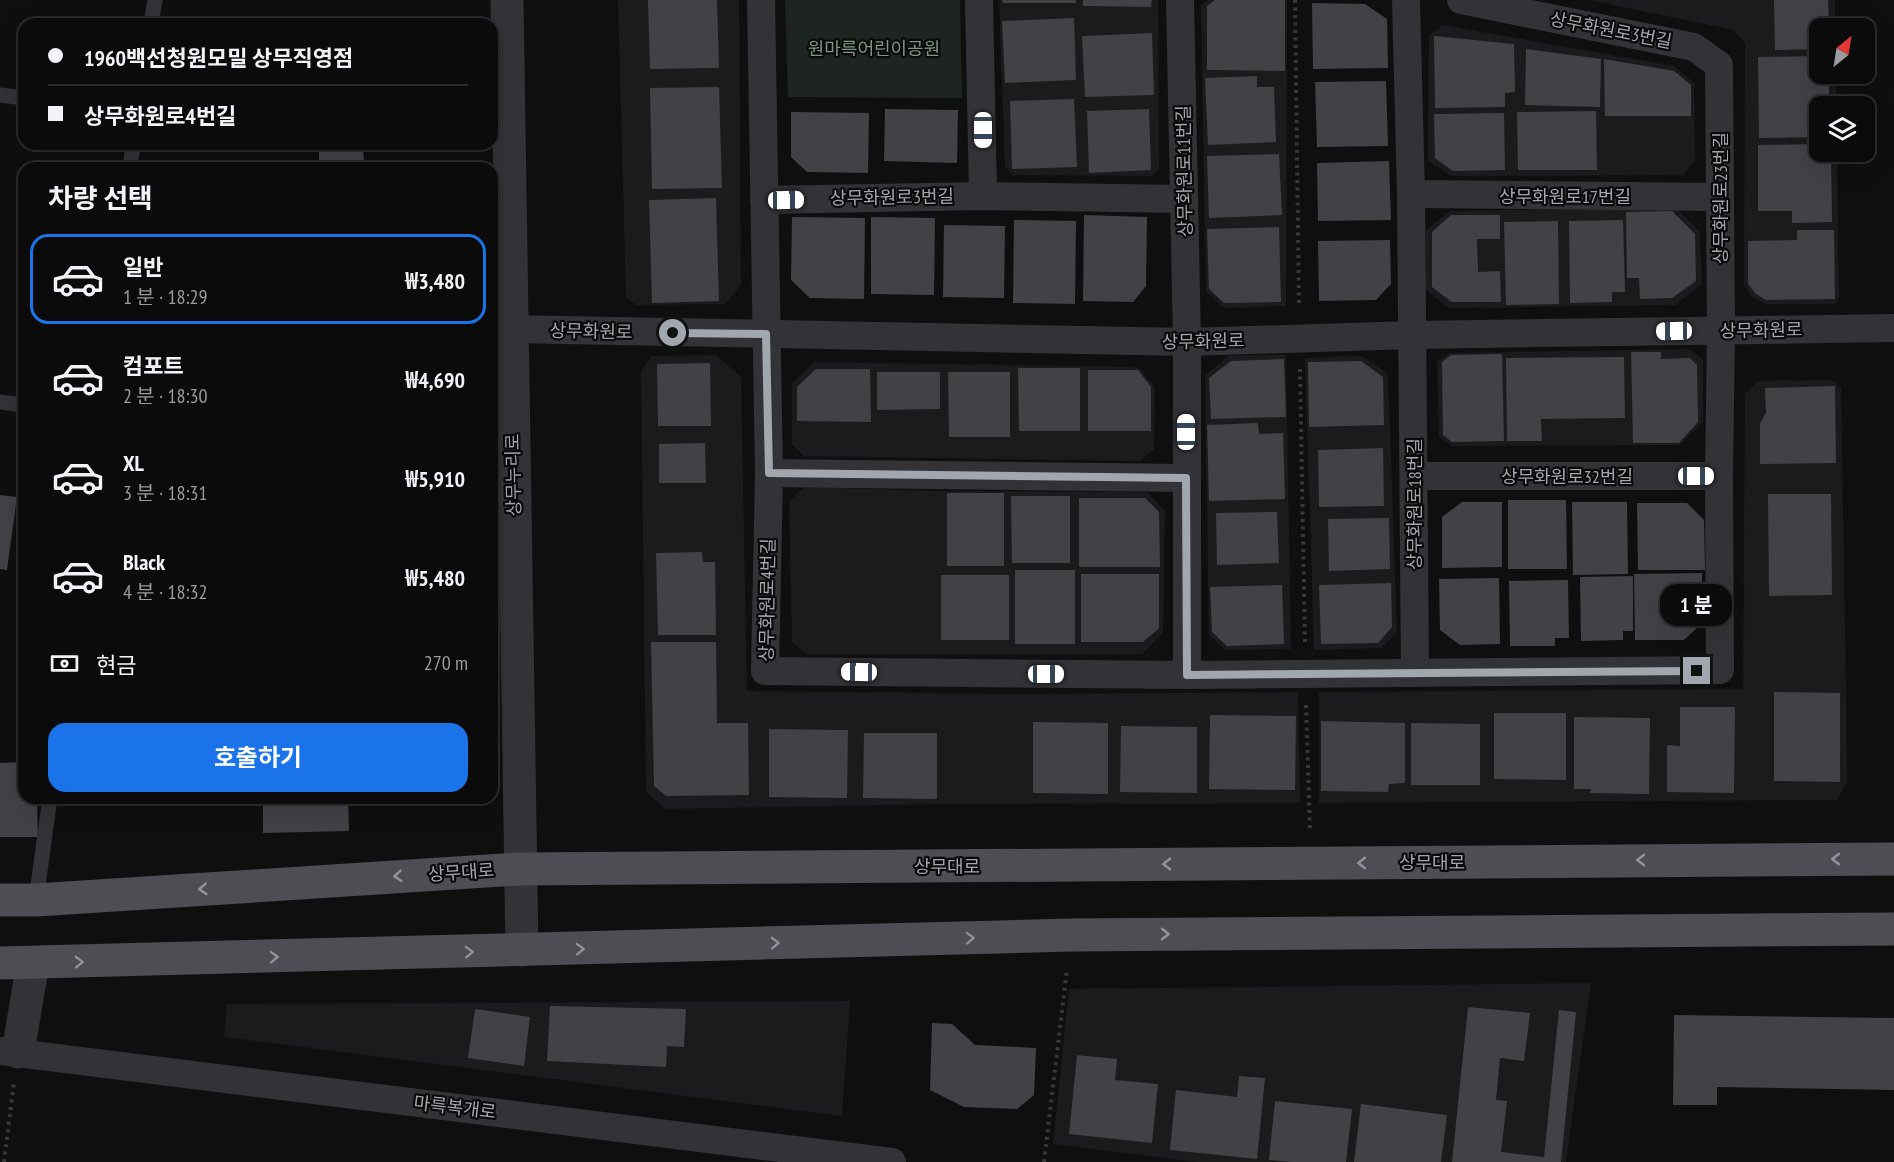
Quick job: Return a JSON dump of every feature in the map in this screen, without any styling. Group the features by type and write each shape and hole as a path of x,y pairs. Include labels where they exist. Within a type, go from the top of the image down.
{"main road":[{"name":"상무대로","path":"0,900 36,900 519,869 1894,858"},
{"path":"0,963 1071,935 1894,929"}],"street":[{"name":"상무누리로","path":"507,0 522,950"},
{"path":"761,0 766,334"},
{"path":"979,0 983,196"},
{"name":"상무화원로11번길","path":"1180,0 1187,342 1187,675"},
{"path":"1406,0 1412,335"},
{"name":"상무화원로3번길","path":"1461,0 1694,47 1719,65"},
{"name":"상무화원로23번길","path":"1719,65 1720,670"},
{"name":"상무화원로17번길","path":"1411,194 1719,197"},
{"name":"상무화원로3번길","path":"764,200 983,196 1184,199"},
{"name":"상무화원로","path":"511,329 1187,342 1412,335 1894,328"},
{"name":"상무화원로4번길","path":"766,334 769,473 765,671 1187,675 1720,670"},
{"name":"상무화원로18번길","path":"1412,335 1415,673"},
{"path":"769,473 1186,478"},
{"name":"상무화원로32번길","path":"1414,476 1719,476"},
{"path":"9,1051 33,963"},
{"name":"마륵복개로","path":"9,1051 892,1162"}],"lane":[{"path":"152,18 155,0"},
{"path":"0,95 18,97"},
{"path":"0,402 18,404"},
{"path":"36,900 49,804"}],"path":[{"path":"1295,0 1305,674 1311,863"},
{"path":"1044,1162 1071,935"},
{"path":"4,1162 9,1051"}],"shaded area":[{"path":"618,0 739,0 741,285 725,304 636,305 626,297"},
{"path":"999,0 1158,0 1159,170 1152,176 1013,175 1005,167"},
{"path":"1209,0 1287,0 1286,306 1224,308 1206,292 1201,5"},
{"path":"1589,0 1835,0 1835,18 1809,18 1809,84 1836,84 1836,96 1809,96 1809,162 1837,162 1839,297 1835,304 1766,304 1753,298 1744,285 1745,43 1734,30"},
{"path":"1443,25 1674,66 1694,83 1695,161 1683,175 1451,176 1428,160 1429,36"},
{"path":"1675,207 1700,232 1702,284 1675,305 1449,308 1426,290 1426,230 1450,211"},
{"path":"1689,349 1703,359 1703,422 1680,445 1452,446 1439,437 1437,362 1449,353"},
{"path":"716,355 741,377 747,691 1022,694 1298,692 1300,803 943,804 665,809 646,792 641,371 652,356"},
{"path":"1229,355 1286,355 1291,649 1225,650 1209,635 1205,376"},
{"path":"1362,356 1388,374 1397,632 1382,648 1314,650 1305,358"},
{"path":"814,362 1138,367 1155,387 1154,449 1140,461 804,456 792,444 792,383"},
{"path":"1832,380 1841,388 1846,690 1847,781 1837,800 1319,803 1319,692 1743,689 1745,394 1758,381"},
{"path":"804,487 939,491 1147,492 1165,511 1163,633 1142,654 807,654 792,642 789,501"},
{"path":"1591,983 1566,1162 1198,1162 1053,1144 1069,989"},
{"path":"850,1001 842,1116 224,1037 227,1004"}],"green space":[{"name":"원마륵어린이공원","path":"785,0 960,0 962,98 788,97"}],"building":[{"path":"648,0 717,0 719,68 650,69"},
{"path":"1002,0 1076,0 1076,3 1003,3"},
{"path":"1083,0 1152,0 1151,7 1083,6"},
{"path":"1215,0 1285,0 1285,71 1207,70 1207,6"},
{"path":"1774,0 1828,0 1829,18 1809,18 1809,49 1775,50"},
{"path":"1312,3 1365,4 1387,19 1388,68 1313,69"},
{"path":"1074,18 1076,80 1005,83 1002,21"},
{"path":"1152,33 1154,95 1085,97 1082,36"},
{"path":"1434,36 1514,44 1515,92 1505,93 1505,107 1435,108"},
{"path":"1526,49 1601,59 1600,107 1525,105"},
{"path":"1809,56 1809,84 1829,84 1829,96 1809,96 1809,137 1759,138 1758,57"},
{"path":"1604,59 1674,71 1691,85 1691,116 1605,116"},
{"path":"1257,76 1257,87 1274,87 1276,142 1208,145 1205,78"},
{"path":"1386,81 1388,146 1317,147 1315,82"},
{"path":"719,87 722,188 652,189 650,88"},
{"path":"1074,99 1077,167 1012,169 1010,101"},
{"path":"885,109 958,110 957,163 884,161"},
{"path":"1149,109 1151,170 1089,173 1087,111"},
{"path":"1596,111 1597,170 1518,170 1517,112"},
{"path":"791,112 869,113 868,173 807,172 791,157"},
{"path":"1504,113 1505,170 1453,171 1435,158 1434,114"},
{"path":"1809,144 1809,162 1831,162 1832,222 1792,223 1792,211 1758,211 1758,145"},
{"path":"319,150 363,150 364,162 319,162"},
{"path":"1279,154 1282,215 1209,218 1207,156"},
{"path":"1389,161 1391,220 1318,221 1317,163"},
{"path":"716,198 719,301 652,303 649,200"},
{"path":"1672,211 1695,234 1696,281 1672,298 1640,299 1639,278 1627,278 1626,212"},
{"path":"1084,215 1147,217 1146,286 1133,302 1083,301"},
{"path":"1451,215 1500,215 1500,239 1477,239 1478,272 1500,271 1501,302 1452,302 1432,287 1432,232"},
{"path":"792,217 865,218 864,299 810,298 791,280"},
{"path":"871,217 935,218 934,295 871,294"},
{"path":"1014,220 1076,221 1075,304 1013,303"},
{"path":"1623,220 1625,292 1612,292 1612,302 1570,303 1569,221"},
{"path":"1558,221 1559,304 1506,305 1504,222"},
{"path":"944,225 1005,226 1004,298 943,297"},
{"path":"1279,227 1281,302 1224,303 1209,289 1207,229"},
{"path":"1797,230 1834,230 1835,299 1766,300 1756,294 1748,284 1748,241 1797,240"},
{"path":"1390,240 1391,284 1376,300 1319,301 1318,241"},
{"path":"1631,352 1661,352 1661,359 1690,358 1697,365 1698,422 1679,443 1633,443"},
{"path":"1502,354 1504,441 1452,442 1443,435 1442,362 1451,355"},
{"path":"1624,357 1625,418 1541,419 1542,441 1507,441 1506,358"},
{"path":"1284,359 1286,417 1211,419 1209,378 1231,361"},
{"path":"1361,361 1383,377 1384,425 1309,427 1308,362"},
{"path":"710,363 711,426 658,426 657,364"},
{"path":"1018,368 1080,368 1080,431 1019,431"},
{"path":"816,369 870,369 871,422 797,421 797,387"},
{"path":"1088,370 1138,370 1151,387 1151,431 1088,431"},
{"path":"877,372 940,372 940,409 877,410"},
{"path":"948,372 1010,372 1010,437 949,437"},
{"path":"1835,386 1836,463 1760,464 1760,423 1766,413 1765,388"},
{"path":"1258,423 1259,434 1283,433 1285,499 1209,501 1207,425"},
{"path":"705,443 706,483 659,483 659,444"},
{"path":"1383,448 1384,506 1319,507 1318,450"},
{"path":"947,493 1004,493 1004,566 947,566"},
{"path":"1768,494 1831,494 1832,595 1769,596"},
{"path":"0,495 17,497 7,570 0,569"},
{"path":"1011,496 1070,496 1070,563 1012,563"},
{"path":"1079,498 1145,498 1159,512 1160,567 1079,567"},
{"path":"1508,500 1566,500 1567,569 1508,569"},
{"path":"1462,502 1502,502 1502,567 1442,568 1442,517"},
{"path":"1572,502 1627,502 1628,574 1573,575"},
{"path":"1637,503 1687,503 1704,520 1705,570 1638,570"},
{"path":"1277,512 1279,563 1217,565 1216,513"},
{"path":"1389,518 1390,569 1329,571 1328,519"},
{"path":"702,552 703,562 715,562 716,635 658,635 656,553"},
{"path":"1015,570 1075,570 1075,644 1015,644"},
{"path":"1702,573 1702,623 1684,640 1635,640 1634,574"},
{"path":"1081,574 1159,574 1159,628 1143,642 1081,642"},
{"path":"941,575 1009,575 1009,640 941,640"},
{"path":"1633,576 1633,631 1623,631 1623,640 1581,641 1580,577"},
{"path":"1499,578 1500,644 1460,645 1440,630 1439,579"},
{"path":"1568,580 1569,638 1555,638 1555,646 1510,646 1509,581"},
{"path":"1391,583 1392,627 1378,643 1321,644 1319,585"},
{"path":"1282,585 1284,644 1227,646 1212,632 1210,587"},
{"path":"651,642 716,642 717,723 748,723 749,795 666,796 654,786"},
{"path":"1774,692 1840,693 1840,782 1774,781"},
{"path":"1680,707 1735,707 1734,793 1667,792 1667,745 1680,746"},
{"path":"1494,713 1566,713 1566,780 1494,779"},
{"path":"1210,715 1296,716 1295,790 1209,789"},
{"path":"1574,717 1650,718 1649,794 1590,793 1591,789 1574,789"},
{"path":"1321,721 1405,723 1405,783 1389,784 1388,792 1321,791"},
{"path":"1033,722 1108,723 1108,794 1033,793"},
{"path":"1411,723 1480,724 1480,785 1411,785"},
{"path":"1121,726 1197,727 1197,793 1120,792"},
{"path":"769,729 848,730 847,798 769,797"},
{"path":"864,733 937,733 937,799 863,798"},
{"path":"18,762 18,804 37,804 38,837 0,837 0,763"},
{"path":"263,804 348,804 349,831 263,833"},
{"path":"550,1006 686,1009 684,1047 667,1046 666,1067 547,1061"},
{"path":"1468,1007 1530,1013 1524,1061 1500,1058 1496,1100 1507,1101 1501,1152 1544,1157 1559,1010 1576,1012 1561,1162 1452,1162"},
{"path":"475,1009 530,1017 524,1066 468,1058"},
{"path":"1674,1015 1894,1018 1894,1090 1717,1087 1717,1105 1673,1105"},
{"path":"932,1023 952,1024 975,1045 1036,1048 1034,1095 1017,1109 964,1107 930,1090"},
{"path":"1077,1055 1117,1059 1115,1080 1158,1084 1152,1143 1069,1134"},
{"path":"1239,1076 1265,1078 1257,1159 1170,1150 1176,1090 1237,1097"},
{"path":"1275,1101 1352,1109 1346,1162 1269,1160"},
{"path":"1361,1104 1447,1115 1441,1162 1354,1162"}],"route":[{"path":"673,333 766,334 769,473 1186,478 1187,675 1697,671"}]}
